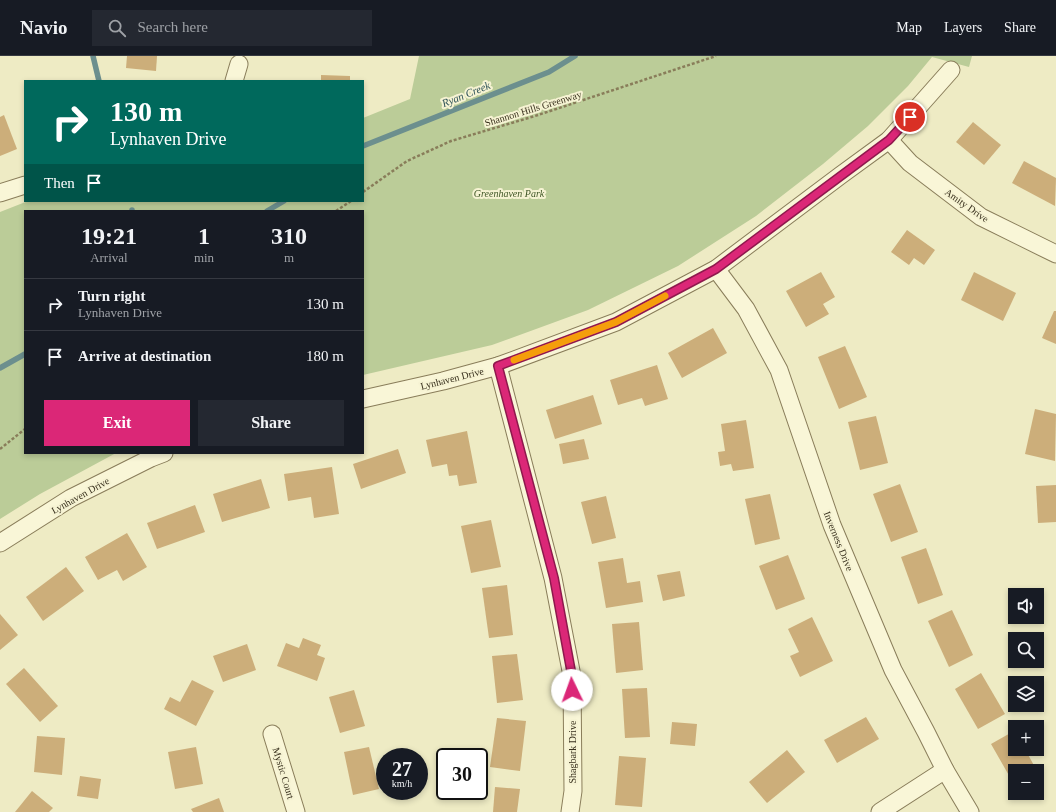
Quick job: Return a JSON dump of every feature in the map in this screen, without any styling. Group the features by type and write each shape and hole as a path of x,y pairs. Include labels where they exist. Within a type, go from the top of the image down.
{"street":[{"path":"234,80 239,64"},
{"name":"Lynhaven Drive","path":"364,399 443,381 498,366 616,322 716,269 889,140 951,70"},
{"name":"Amity Drive","path":"889,140 910,163 981,217 1056,254"},
{"path":"0,193 24,185"},
{"name":"Inverness Drive","path":"716,269 746,309 779,370 832,525 893,670 945,770 970,812"},
{"name":"Shagbark Drive","path":"498,366 554,578 572,676 573,791 570,812"},
{"name":"Lynhaven Drive","path":"0,543 71,498 161,454"},
{"name":"Mystic Court","path":"272,734 296,812"},
{"path":"880,812 945,770"}],"path":[{"name":"Shannon Hills Greenway","path":"364,191 406,161 451,141 535,116 716,56"},
{"path":"338,210 350,202"},
{"path":"0,450 24,430"}],"green space":[{"name":"Greenhaven Park","path":"419,56 972,56 969,67 932,57 908,86 868,126 823,164 756,216 678,266 588,310 492,345 364,375 364,210 24,210 24,454 114,454 40,494 0,519 0,212 25,202 364,202 364,118 410,99"}],"building":[{"path":"127,56 157,56 156,71 126,68"},
{"path":"321,75 350,76 350,80 321,80"},
{"path":"4,115 17,149 0,156 0,117"},
{"path":"973,122 1001,145 984,165 956,142"},
{"path":"1024,161 1056,178 1055,206 1012,183"},
{"path":"907,230 935,250 924,265 914,258 909,265 891,252"},
{"path":"821,272 835,297 823,304 829,314 806,327 786,291"},
{"path":"974,272 1016,293 1003,321 961,300"},
{"path":"1054,311 1056,311 1056,344 1042,338"},
{"path":"713,328 727,353 682,378 668,353"},
{"path":"845,346 867,397 839,409 818,357"},
{"path":"657,365 668,399 645,406 642,398 618,405 610,380"},
{"path":"593,395 602,424 555,439 546,410"},
{"path":"1035,409 1056,414 1055,461 1025,454"},
{"path":"876,416 888,463 860,470 848,422"},
{"path":"746,420 754,468 733,471 731,464 720,466 718,452 725,451 721,424"},
{"path":"467,431 477,483 459,486 457,475 449,476 447,464 432,467 426,440"},
{"path":"584,439 589,459 563,464 559,444"},
{"path":"398,449 406,473 361,489 353,464"},
{"path":"332,467 339,514 314,518 311,497 288,501 284,474"},
{"path":"261,479 270,508 222,522 213,494"},
{"path":"900,484 918,532 891,542 873,494"},
{"path":"1056,485 1056,522 1038,523 1036,486"},
{"path":"770,494 780,539 755,545 745,499"},
{"path":"606,496 616,538 592,544 581,502"},
{"path":"195,505 205,532 157,549 147,523"},
{"path":"491,520 501,567 471,573 461,526"},
{"path":"127,533 147,567 123,581 117,570 98,580 85,557"},
{"path":"926,548 943,595 918,604 901,557"},
{"path":"788,555 805,599 776,610 759,566"},
{"path":"623,558 627,583 640,581 643,602 606,608 598,562"},
{"path":"66,567 84,591 43,621 26,597"},
{"path":"680,571 685,596 663,601 657,575"},
{"path":"507,585 513,635 489,638 482,588"},
{"path":"952,610 973,655 949,667 928,621"},
{"path":"0,614 18,635 0,650"},
{"path":"812,617 833,661 800,677 790,656 799,652 788,629"},
{"path":"639,622 643,670 616,673 612,624"},
{"path":"303,638 321,645 317,655 325,658 317,681 277,666 286,643 299,648"},
{"path":"247,644 256,670 223,682 213,656"},
{"path":"517,654 523,700 497,703 492,656"},
{"path":"24,668 58,706 40,722 6,684"},
{"path":"981,673 1005,714 978,729 955,689"},
{"path":"192,680 214,691 196,726 164,709 170,697 180,702"},
{"path":"647,688 650,737 625,738 622,689"},
{"path":"354,690 365,726 340,733 329,697"},
{"path":"866,717 879,739 837,763 824,740"},
{"path":"497,718 526,721 520,771 490,767"},
{"path":"672,722 697,724 695,746 670,744"},
{"path":"1008,734 1008,756 1029,756 1033,764 1008,764 1008,774 991,744"},
{"path":"37,736 65,738 62,775 34,772"},
{"path":"196,747 203,784 175,789 168,752"},
{"path":"369,747 376,776 376,790 353,795 344,752"},
{"path":"787,750 805,772 767,803 749,782"},
{"path":"619,756 646,758 642,807 615,805"},
{"path":"80,776 101,779 98,799 77,796"},
{"path":"495,787 520,789 517,812 493,812"},
{"path":"32,791 53,808 49,812 15,812"},
{"path":"219,798 224,812 193,812 191,809"}],"waterway":[{"path":"93,56 99,80"},
{"name":"Ryan Creek","path":"364,146 549,72 575,56"},
{"name":"Ryan Creek","path":"269,210 282,202"},
{"name":"Ryan Creek","path":"0,368 24,355"}],"slow traffic":[{"path":"514,360 616,322 665,296"}],"route":[{"path":"572,690 572,676 554,578 498,366 616,322 716,269 889,140 910,117"}]}
